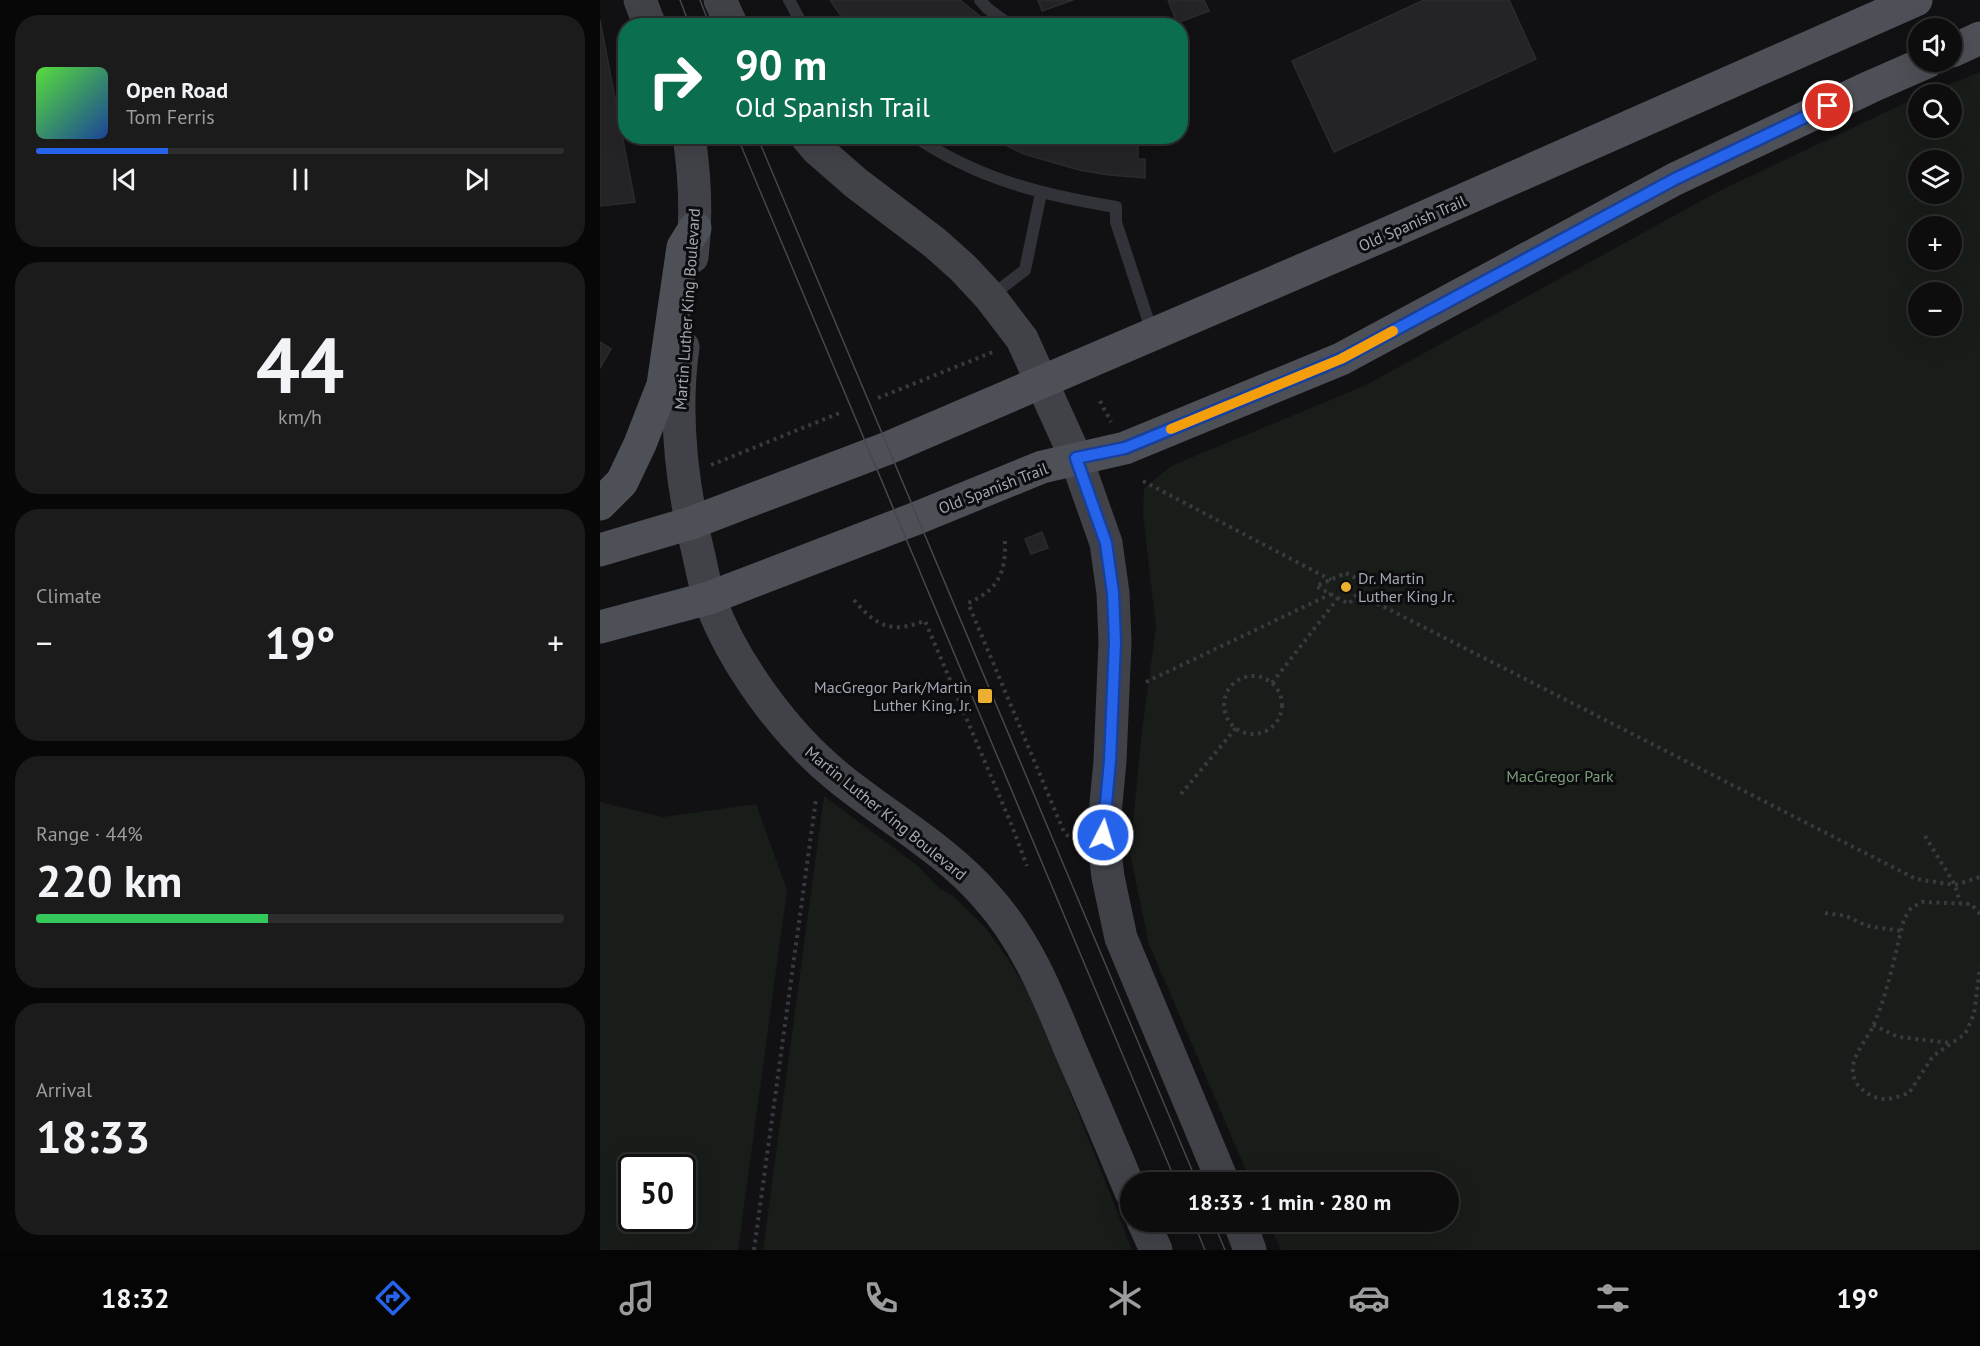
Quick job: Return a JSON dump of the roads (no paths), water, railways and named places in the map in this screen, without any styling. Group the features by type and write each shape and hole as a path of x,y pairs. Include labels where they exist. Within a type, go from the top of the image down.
{"main road":[{"path":"640,0 647,18"},
{"path":"720,0 728,18"},
{"name":"Old Spanish Trail","path":"600,549 691,523 879,452 1384,235 1916,0"},
{"path":"1962,46 1980,38"},
{"name":"Old Spanish Trail","path":"600,627 709,598 1042,467 1125,448 1341,359 1675,179 1908,71"},
{"name":"Martin Luther King Boulevard","path":"690,144 695,228 679,378 681,444 691,523 709,598 734,651 766,699 801,743 837,776 936,849 986,896 1017,936 1043,984 1123,1172"},
{"path":"812,144 856,183 935,243 990,297 1022,339 1076,458 1106,543 1113,593 1115,642 1110,761 1103,835 1107,877 1121,938 1219,1172"},
{"path":"600,504 622,482 663,385 682,247 695,228"},
{"path":"1148,1232 1156,1250"},
{"path":"1243,1232 1250,1250"}],"lane":[{"path":"789,0 799,18"},
{"path":"980,0 1000,18"},
{"path":"925,144 976,170 1017,186 1065,199 1116,207 1116,222 1153,334"},
{"path":"990,297 1025,270 1041,193"}],"tram line":[{"path":"680,0 687,18"},
{"path":"700,0 707,18"},
{"path":"740,144 1172,1172"},
{"path":"760,144 1193,1172"},
{"path":"1198,1232 1205,1250"},
{"path":"1218,1232 1225,1250"}],"place":[{"name":"Dr. Martin Luther King Jr.","path":"1346,587"},
{"name":"MacGregor Park/Martin Luther King, Jr.","path":"985,696"}],"park label":[{"name":"MacGregor Park","path":"1560,776"}]}
